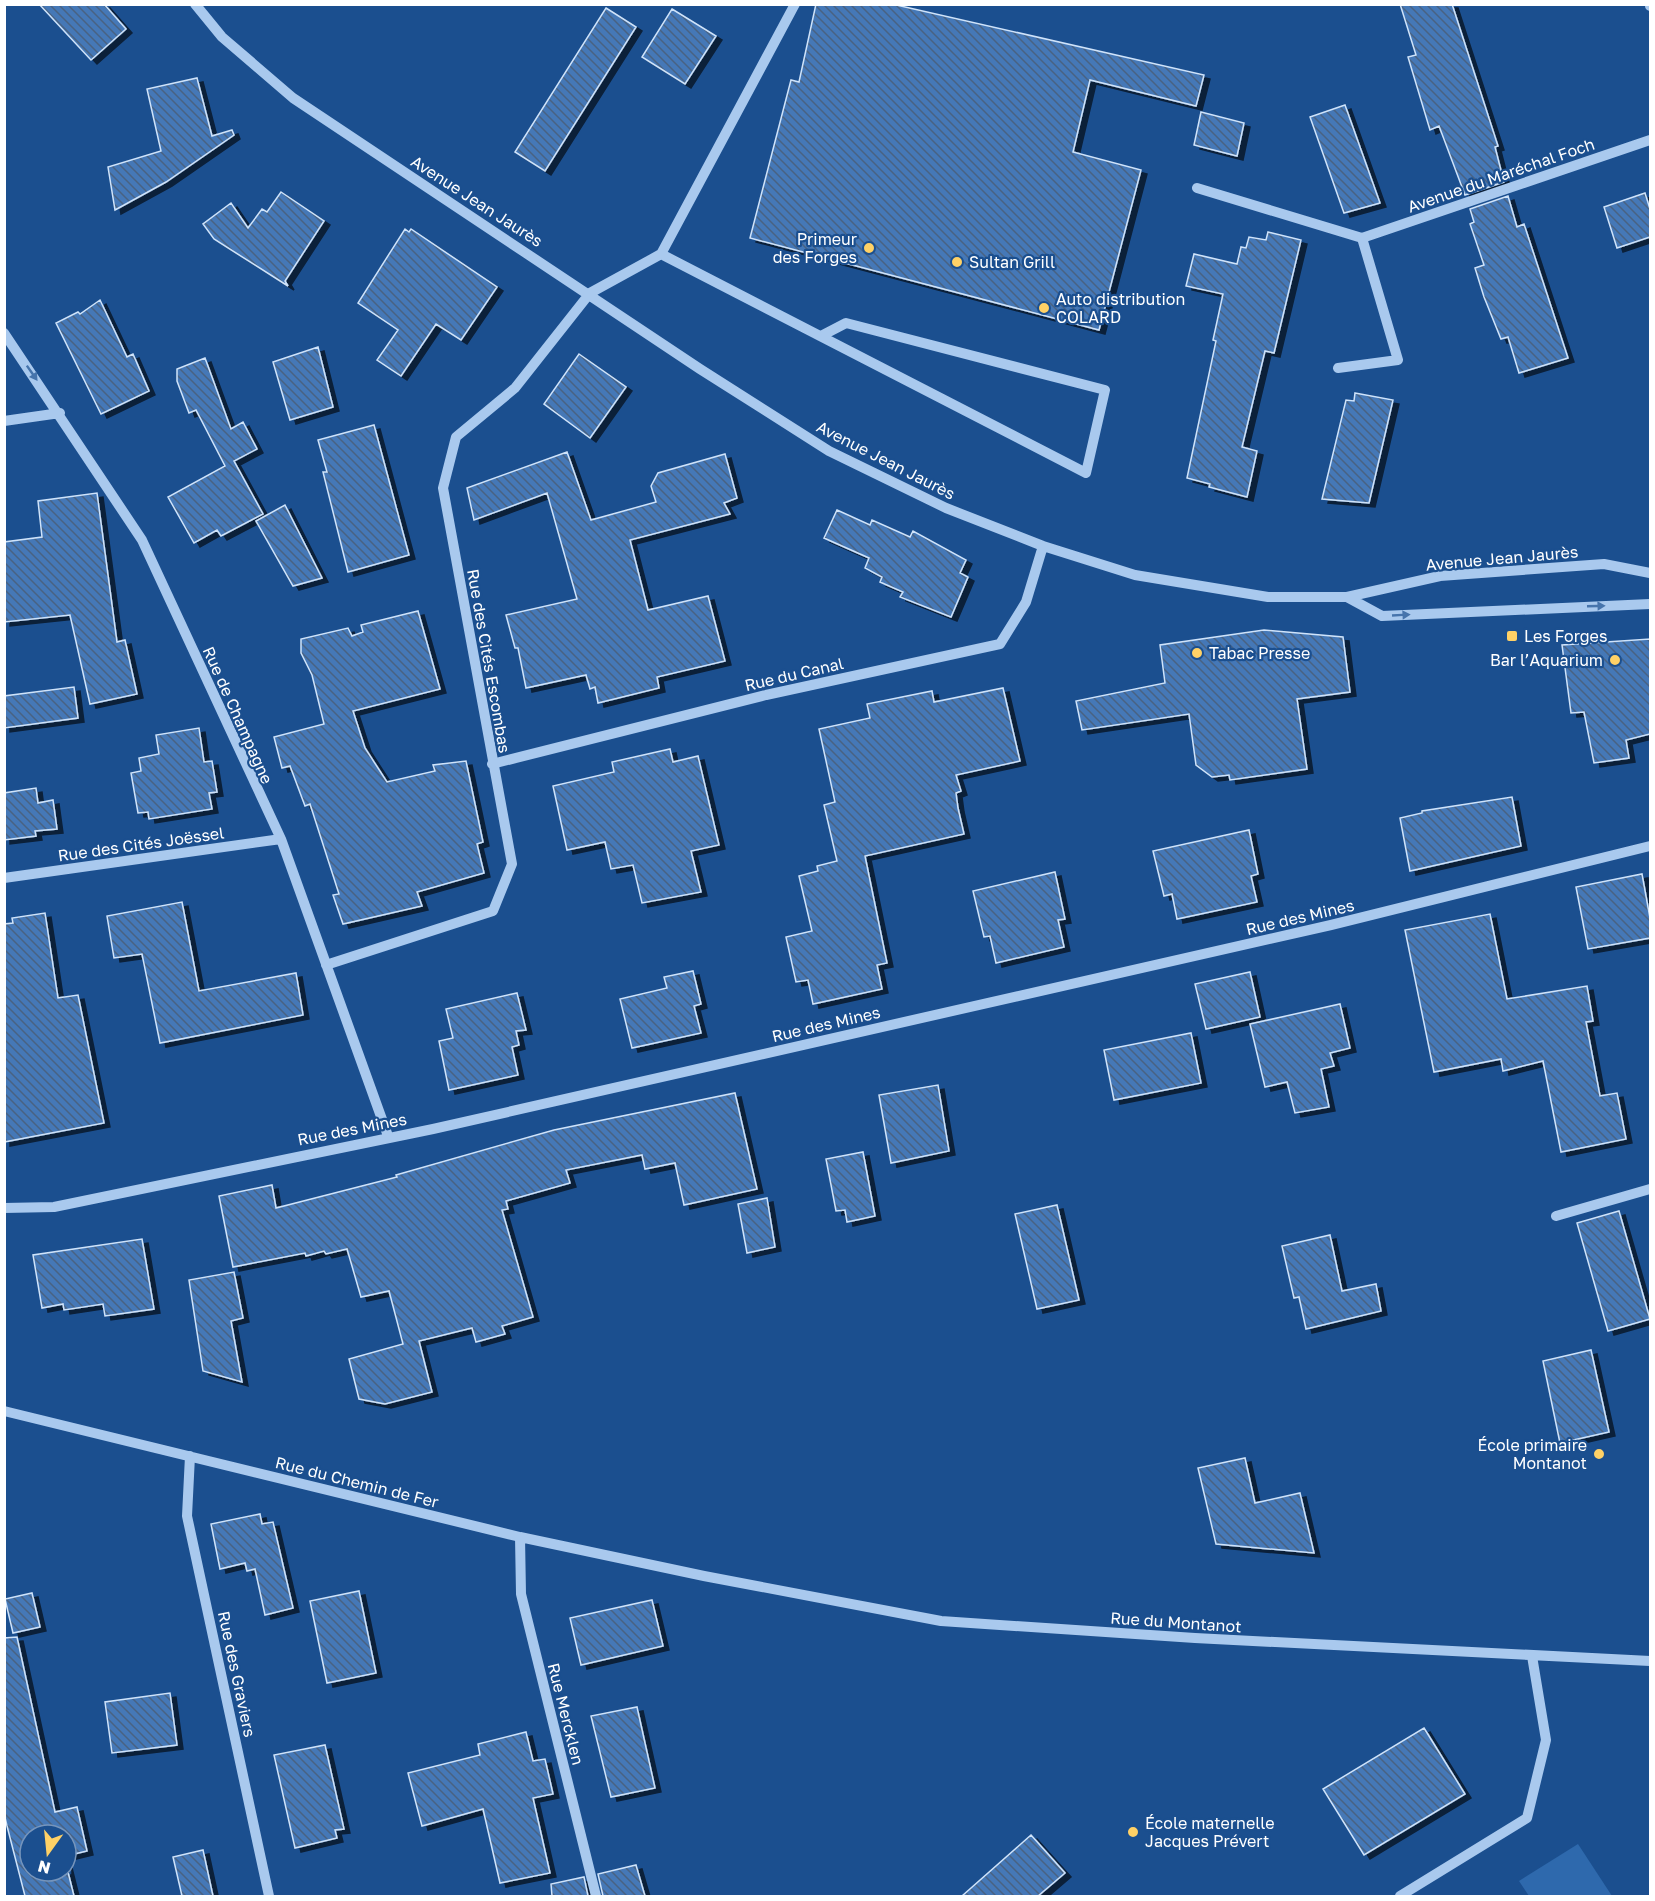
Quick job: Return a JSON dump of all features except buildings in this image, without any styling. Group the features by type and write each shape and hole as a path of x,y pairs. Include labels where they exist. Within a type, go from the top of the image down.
{"street":[{"name":"Avenue Jean Jaurès","path":"195,4 222,38 293,98 700,369 829,451 946,508 1042,546 1135,575 1268,597 1347,597 1440,576 1604,564 1650,573"},
{"path":"590,294 661,254 795,4"},
{"name":"Avenue du Maréchal Foch","path":"1362,238 1650,140"},
{"path":"1197,188 1362,238 1398,360 1338,368"},
{"path":"661,254 1086,473 1106,390 846,323 821,336"},
{"name":"Rue des Cités Escombas","path":"326,965 493,910 512,864 442,488 456,437 515,388 590,294"},
{"name":"Rue de Champagne","path":"4,333 60,413 142,540 281,839 388,1136"},
{"path":"4,421 60,413"},
{"name":"Rue du Canal","path":"492,764 766,696 1000,644 1026,602 1042,546"},
{"path":"1347,597 1382,616 1650,604"},
{"name":"Rue des Cités Joëssel","path":"4,878 281,839"},
{"name":"Rue des Mines","path":"4,1208 54,1207 388,1136 433,1129 1320,928 1650,846"},
{"path":"1556,1216 1650,1189"},
{"name":"Rue du Chemin de Fer","path":"4,1411 520,1537 704,1576"},
{"name":"Rue des Graviers","path":"190,1456 187,1516 269,1896"},
{"name":"Rue Mercklen","path":"520,1537 521,1593 597,1896"},
{"name":"Rue du Montanot","path":"704,1576 941,1621 1650,1661"},
{"path":"1401,1896 1527,1818 1546,1740 1532,1656"}],"shaded area":[{"path":"1578,1844 1612,1896 1529,1896 1519,1881"}],"place":[{"name":"Primeur des Forges","path":"869,248"},
{"name":"Sultan Grill","path":"957,262"},
{"name":"Auto distribution COLARD","path":"1044,308"},
{"name":"Les Forges","path":"1512,636"},
{"name":"Tabac Presse","path":"1197,653"},
{"name":"Bar l’Aquarium","path":"1615,660"},
{"name":"École primaire Montanot","path":"1599,1454"},
{"name":"École maternelle Jacques Prévert","path":"1133,1832"}]}
